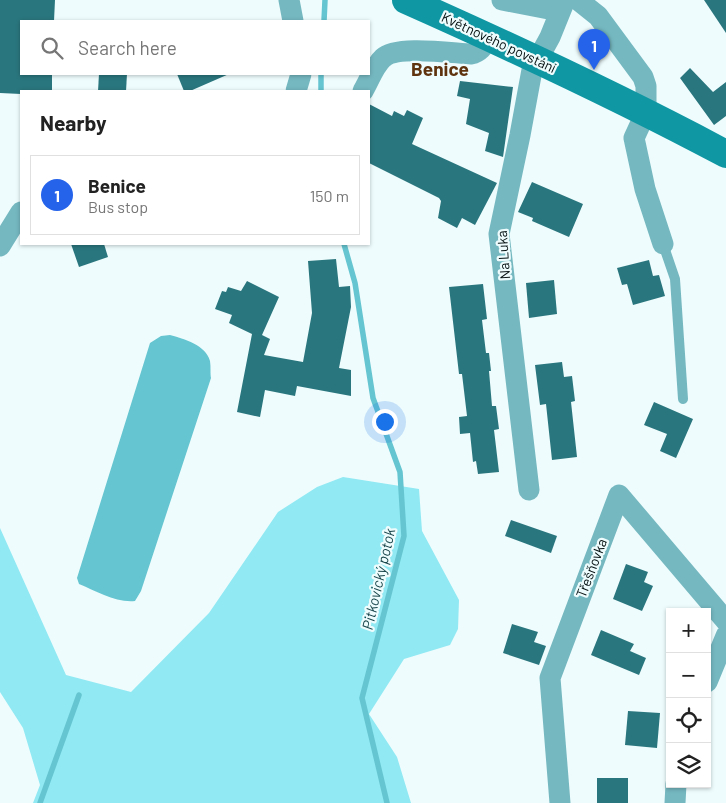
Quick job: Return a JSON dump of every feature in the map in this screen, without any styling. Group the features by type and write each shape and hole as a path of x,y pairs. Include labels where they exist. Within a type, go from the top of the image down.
{"street":[{"path":"289,0 292,20"},
{"name":"Květnového povstání","path":"406,0 489,37 646,112 726,154"},
{"path":"502,0 562,5"},
{"path":"578,0 598,16 642,77 646,86 646,112 634,138 645,188 663,244"},
{"name":"Na Luka","path":"529,490 499,234 532,70 550,37 562,5"},
{"path":"364,90 381,59 390,52 407,50 471,54 481,49 489,37"},
{"path":"296,90 301,75"},
{"path":"0,246 20,214"},
{"name":"Třešňovka","path":"560,803 550,678 619,495 726,621"},
{"path":"711,672 726,636"},
{"path":"675,803 676,788"}],"lane":[{"path":"663,244 675,280 682,399"}],"shaded area":[{"path":"170,335 194,344 208,355 211,378 141,591 135,601 121,600 106,596 79,584 77,578 150,343 161,336"},
{"path":"343,477 419,489 422,531 459,600 458,629 450,645 404,659 369,714 397,757 411,803 33,803 40,785 23,728 0,692 0,528 66,675 131,692 209,613 278,512 317,487"}],"building":[{"path":"0,0 55,0 54,20 20,20 20,75 52,75 52,90 20,90 20,94 0,93"},
{"path":"704,0 726,0 726,33"},
{"path":"690,68 713,92 726,82 726,116 714,125 680,78"},
{"path":"99,75 127,75 126,90 98,90"},
{"path":"177,75 227,75 192,90 184,90"},
{"path":"460,81 513,87 503,157 485,151 489,133 466,124 470,99 457,96"},
{"path":"370,105 392,116 394,111 404,116 407,110 423,118 412,144 497,183 475,225 462,218 457,228 438,218 441,201 439,198 370,164"},
{"path":"532,182 583,204 569,237 532,221 533,218 518,212"},
{"path":"71,245 104,245 108,257 79,267"},
{"path":"336,259 339,287 350,286 351,307 339,368 351,370 351,396 297,386 295,396 265,390 260,417 237,412 252,334 229,323 232,315 215,309 222,291 226,292 228,287 241,291 247,281 279,297 262,335 270,339 264,355 303,362 312,313 308,261"},
{"path":"649,260 653,276 659,275 665,296 633,305 627,284 622,285 617,268"},
{"path":"554,280 557,314 529,318 526,283"},
{"path":"483,284 487,319 482,320 486,353 489,353 492,406 496,406 499,429 494,430 499,472 478,474 476,461 473,462 470,433 460,434 459,417 467,416 462,374 459,374 449,287"},
{"path":"562,362 564,377 572,376 575,401 571,402 577,457 552,460 546,404 540,405 535,365"},
{"path":"654,402 693,419 676,458 660,451 667,434 644,425"},
{"path":"511,520 557,536 551,553 505,536"},
{"path":"626,564 648,572 644,582 653,586 642,611 613,599"},
{"path":"512,624 538,632 534,642 546,646 539,665 503,653"},
{"path":"601,630 634,644 630,651 646,658 639,675 591,655"},
{"path":"628,711 660,713 657,748 625,745"},
{"path":"597,778 628,778 628,803 597,803"}],"waterway":[{"name":"Pitkovický potok","path":"324,20 325,0"},
{"name":"Pitkovický potok","path":"321,75 321,90"},
{"name":"Pitkovický potok","path":"344,245 355,283 373,398 400,472 404,536 362,698 387,803"},
{"path":"40,803 79,695"}],"place":[{"name":"Benice","path":"594,70"}],"district":[{"name":"Benice","path":"440,68"}]}
